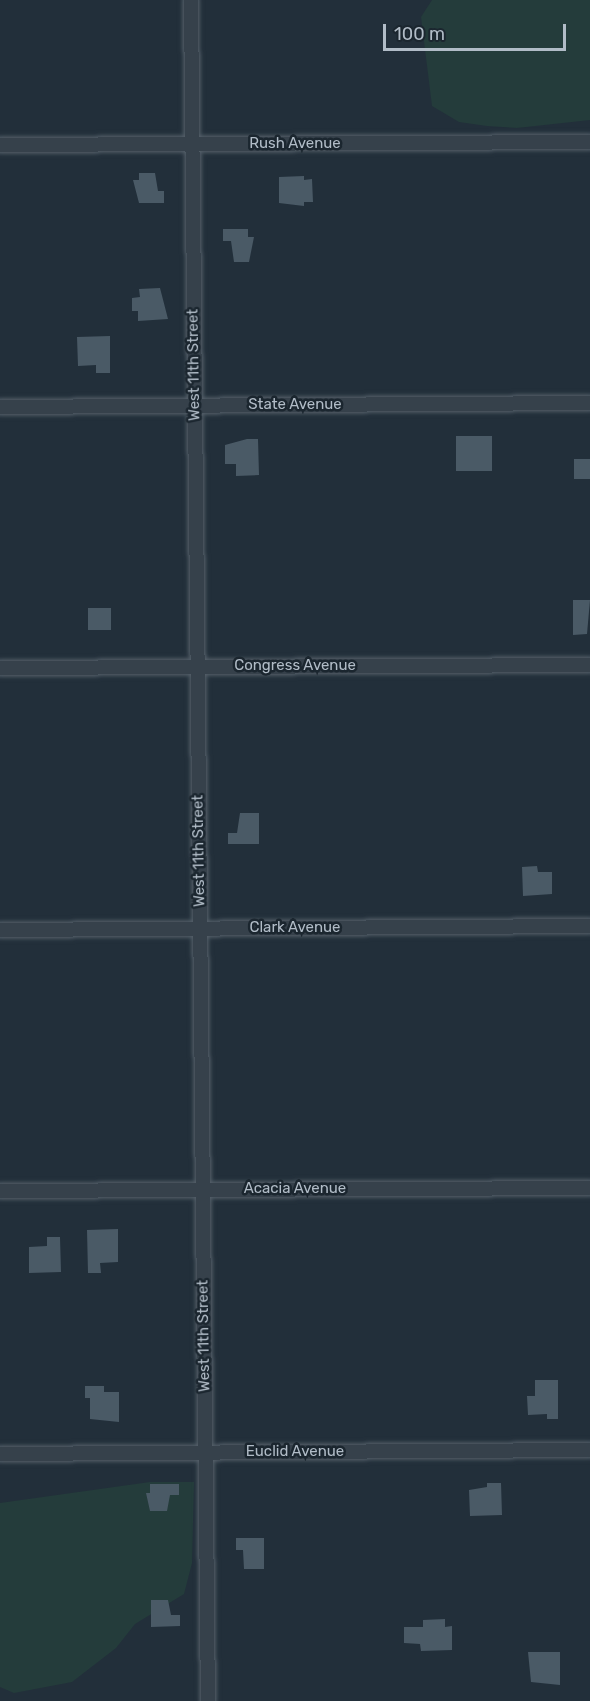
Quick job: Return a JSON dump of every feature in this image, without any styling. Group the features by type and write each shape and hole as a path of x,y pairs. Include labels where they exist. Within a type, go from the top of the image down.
{"street":[{"name":"West 11th Street","path":"191,0 208,1701"},
{"name":"Rush Avenue","path":"0,145 590,142"},
{"name":"State Avenue","path":"0,407 590,403"},
{"name":"Congress Avenue","path":"0,668 590,665"},
{"name":"Clark Avenue","path":"0,930 590,926"},
{"name":"Acacia Avenue","path":"0,1191 590,1188"},
{"name":"Euclid Avenue","path":"0,1454 590,1450"}],"green space":[{"path":"432,0 590,0 590,120 517,128 487,126 459,122 432,106 421,17"},
{"path":"150,1482 194,1482 192,1563 184,1594 135,1624 116,1648 72,1682 14,1693 0,1687 0,1503"}],"building":[{"path":"139,173 155,173 158,191 164,191 164,203 139,203 133,180 139,180"},
{"path":"304,176 304,180 312,179 313,202 304,202 304,206 279,203 279,177"},
{"path":"223,229 248,229 248,237 254,237 249,262 234,262 231,241 223,241"},
{"path":"160,288 168,319 138,321 138,311 132,311 132,298 140,297 139,289"},
{"path":"110,336 110,373 96,373 96,365 78,366 77,337"},
{"path":"456,436 492,436 492,471 456,471"},
{"path":"247,439 258,439 259,475 236,476 236,464 225,464 225,445"},
{"path":"574,459 590,459 590,479 574,479"},
{"path":"573,600 590,600 587,634 573,635"},
{"path":"88,608 111,608 111,630 88,630"},
{"path":"240,813 259,813 259,844 228,844 228,833 237,833"},
{"path":"537,866 538,872 552,872 552,894 523,896 522,867"},
{"path":"118,1229 118,1262 100,1263 101,1273 88,1273 87,1230"},
{"path":"47,1237 60,1237 61,1272 29,1273 29,1247 47,1246"},
{"path":"535,1380 558,1380 558,1419 547,1419 547,1414 528,1415 527,1396 535,1396"},
{"path":"85,1386 104,1386 104,1392 119,1392 119,1422 90,1419 90,1398 85,1398"},
{"path":"487,1483 501,1483 502,1515 470,1516 469,1490 487,1487"},
{"path":"150,1484 179,1484 179,1495 170,1495 167,1511 150,1511 146,1493 150,1493"},
{"path":"236,1538 264,1538 264,1569 244,1569 243,1550 236,1550"},
{"path":"151,1600 168,1600 171,1615 180,1615 180,1626 151,1627"},
{"path":"445,1619 445,1627 452,1626 452,1650 421,1651 420,1644 404,1643 404,1627 423,1627 423,1620"},
{"path":"528,1652 560,1652 560,1685 531,1682"}]}
